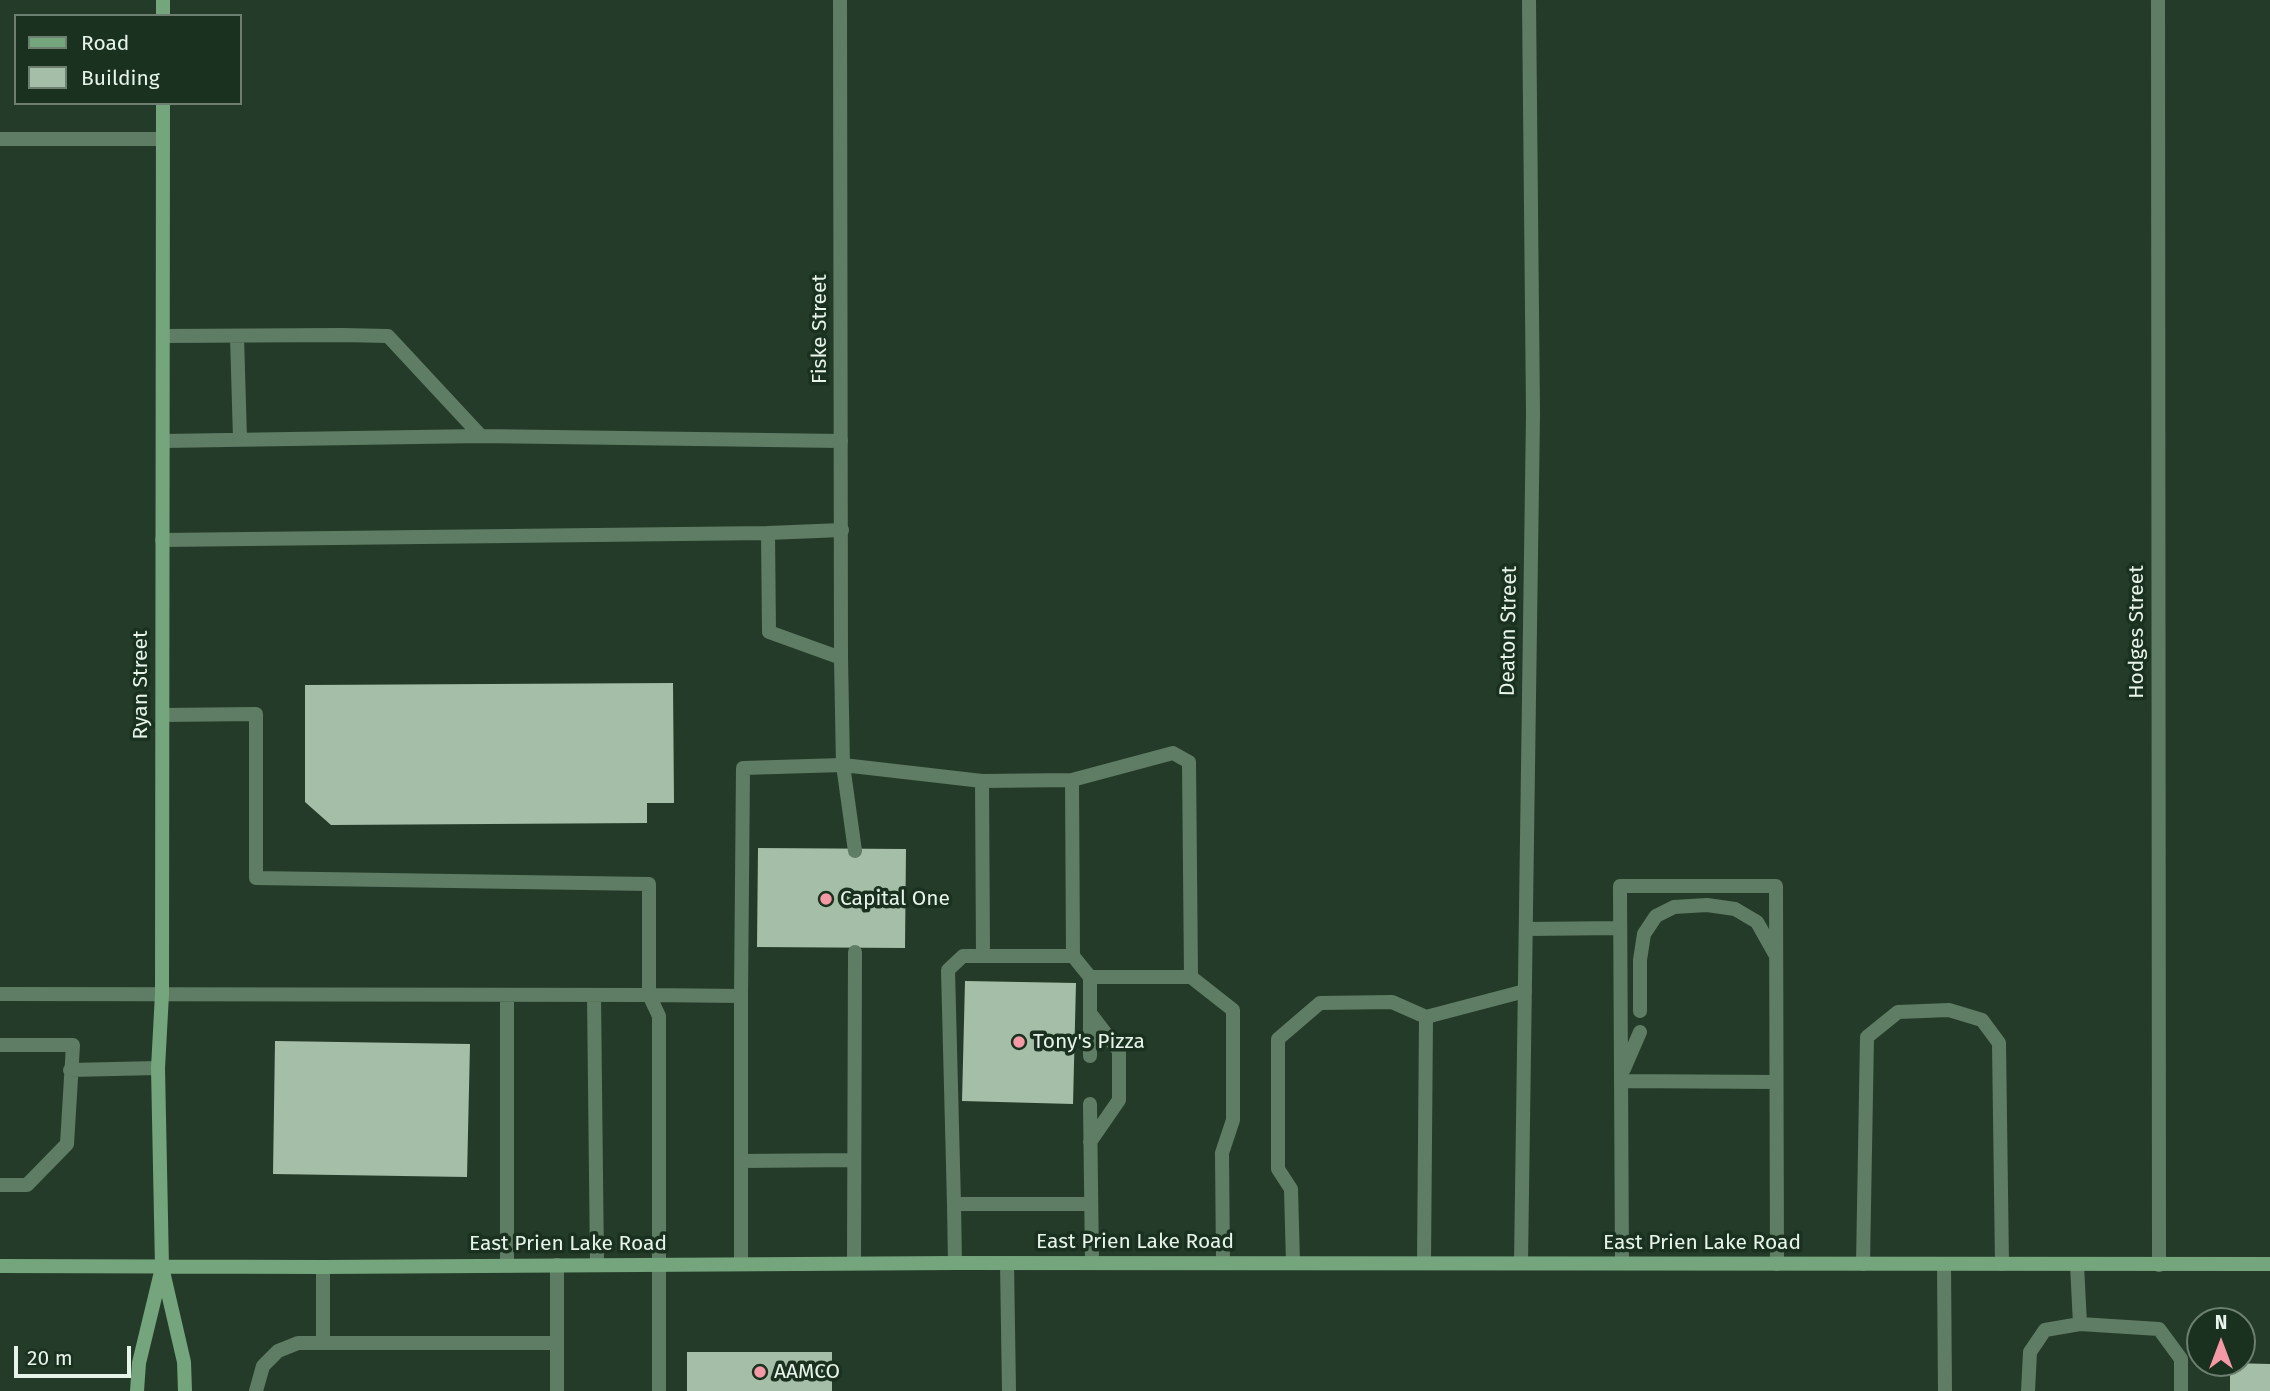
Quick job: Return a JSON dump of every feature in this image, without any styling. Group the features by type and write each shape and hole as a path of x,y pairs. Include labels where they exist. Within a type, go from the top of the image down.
{"street":[{"name":"Fiske Street","path":"840,0 841,658 843,765 855,851"},
{"name":"Deaton Street","path":"1521,1263 1533,414 1529,0"},
{"name":"Hodges Street","path":"2158,0 2159,1265"},
{"name":"Ryan Street","path":"163,105 162,994 158,1068 162,1267 184,1362 185,1391"},
{"path":"0,139 163,139"},
{"path":"237,336 240,439"},
{"path":"163,337 388,337 481,436"},
{"path":"163,440 481,436 841,441"},
{"path":"162,540 842,530"},
{"path":"768,533 769,632 841,658"},
{"path":"163,715 256,713 256,878 649,884 649,995 659,1016 659,1391"},
{"path":"741,1264 743,768 843,765 982,781 1072,780 1174,753 1189,762 1191,977"},
{"path":"1072,780 1073,956 1090,977 1090,1056"},
{"path":"982,781 983,956"},
{"path":"1622,1263 1620,886 1776,886 1777,1264"},
{"path":"1640,1011 1640,960 1644,934 1656,916 1674,907 1707,905 1735,909 1757,922 1776,955"},
{"path":"1526,929 1620,928"},
{"path":"854,1263 855,952"},
{"path":"955,1263 948,970 963,956 1073,956"},
{"path":"1090,977 1191,977 1233,1010 1233,1120 1222,1153 1223,1263"},
{"path":"1293,1263 1291,1189 1278,1169 1278,1039 1320,1003 1392,1002 1426,1017 1525,991"},
{"path":"0,994 741,996"},
{"path":"507,995 507,1265"},
{"path":"594,995 597,1265"},
{"path":"1863,1264 1867,1038 1898,1012 1949,1010 1982,1020 1999,1043 2002,1264"},
{"path":"1090,1013 1119,1051 1119,1100 1090,1142"},
{"path":"1424,1263 1426,1017"},
{"path":"1622,1078 1640,1032"},
{"path":"0,1045 73,1045 66,1144 27,1185 0,1185"},
{"path":"71,1070 158,1068"},
{"path":"1622,1078 1776,1082"},
{"path":"1090,1104 1092,1263"},
{"path":"741,1161 854,1160"},
{"path":"954,1204 1091,1204"},
{"name":"East Prien Lake Road","path":"0,1266 323,1267 854,1263 2270,1264"},
{"path":"1007,1263 1009,1391"},
{"path":"1944,1264 1945,1391"},
{"path":"557,1265 557,1391"},
{"path":"2077,1265 2080,1324"},
{"name":"Ryan Street","path":"137,1391 139,1363 162,1267"},
{"path":"323,1267 324,1343"},
{"path":"2028,1391 2030,1352 2045,1330 2080,1324 2159,1329 2181,1359 2181,1391"},
{"path":"256,1391 263,1366 278,1351 298,1343 557,1343"}],"building":[{"path":"673,683 674,803 647,803 647,823 331,825 305,802 305,685"},
{"path":"758,848 906,849 905,948 757,947"},
{"name":"Tony's Pizza","path":"965,981 1076,983 1073,1104 962,1101"},
{"path":"275,1041 470,1044 467,1177 273,1174"},
{"name":"AAMCO","path":"687,1352 832,1352 832,1391 687,1391"},
{"path":"2256,1364 2270,1364 2270,1391 2230,1391 2230,1377 2256,1377"}],"place":[{"name":"Capital One","path":"826,899"},
{"name":"Tony's Pizza","path":"1019,1042"},
{"name":"AAMCO","path":"760,1372"}]}
